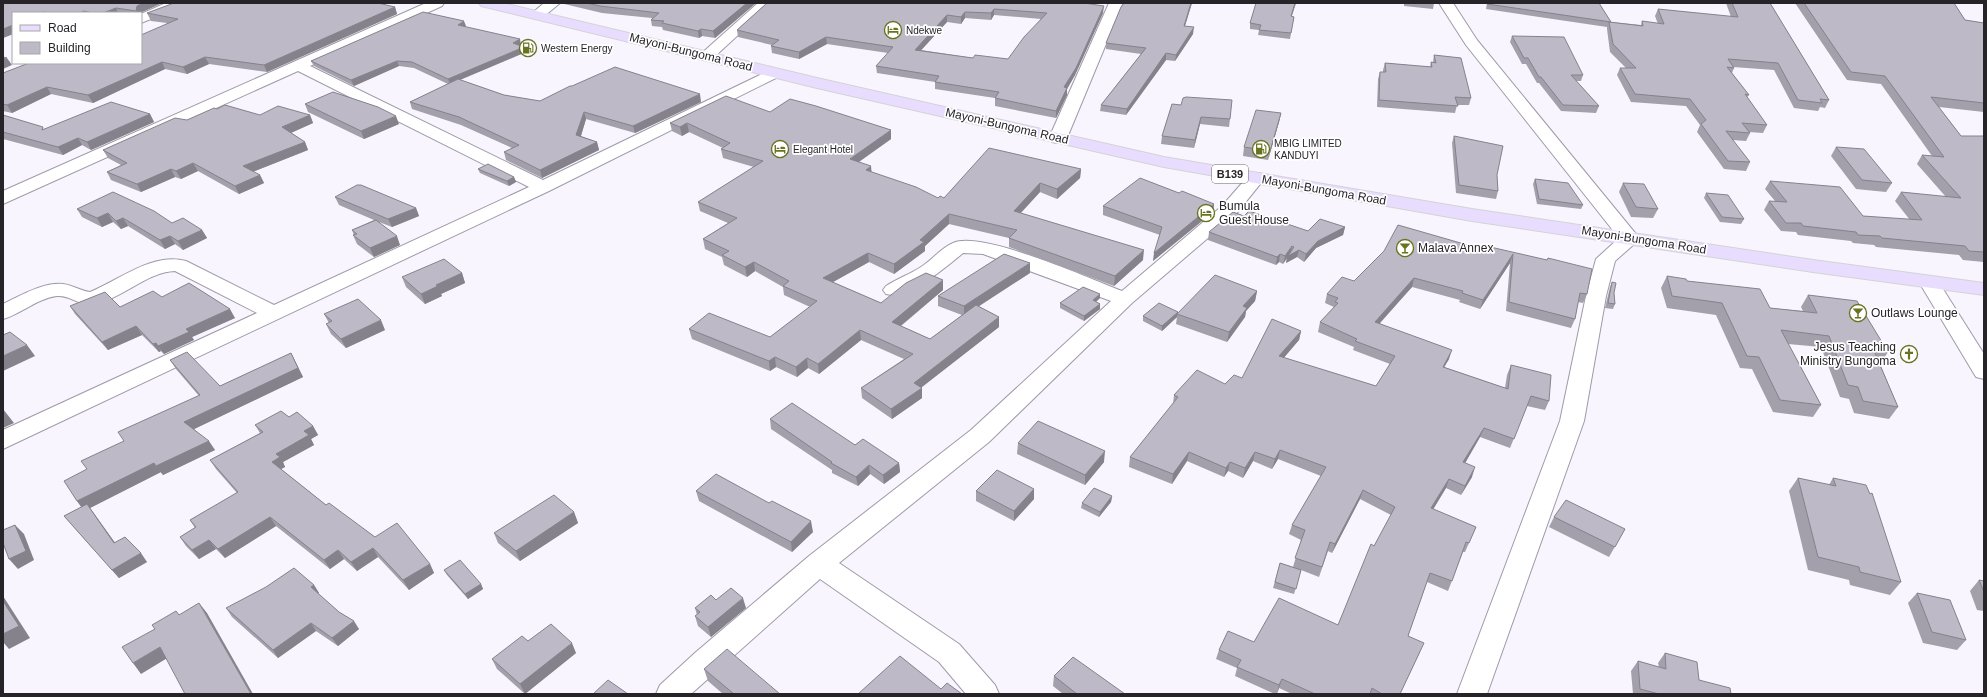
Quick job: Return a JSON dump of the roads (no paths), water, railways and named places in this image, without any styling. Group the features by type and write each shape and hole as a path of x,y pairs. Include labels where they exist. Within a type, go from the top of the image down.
{"main road":[{"name":"Mayoni-Bungoma Road","path":"486,3 537,14 775,73 1164,162 1472,215 1984,289"}],"street":[{"path":"154,3 174,5"},
{"path":"3,198 437,3"},
{"path":"537,14 553,3"},
{"path":"707,56 766,3"},
{"path":"1058,138 1116,3"},
{"path":"1446,3 1471,42 1630,238 1606,258 1596,296 1572,421 1472,694"},
{"path":"142,19 174,5"},
{"path":"299,66 543,187"},
{"path":"3,440 272,312 543,187 775,73"},
{"path":"672,694 706,661 819,564 980,436 1126,299 1229,210 1256,178"},
{"path":"893,290 928,271 959,247 984,248 1003,253 1126,299"},
{"path":"3,312 39,296 62,290 84,299 89,299 157,268 172,264 179,265 272,312"},
{"path":"1929,282 1984,372"},
{"path":"819,564 949,653 984,694"}],"place":[{"name":"Ndekwe","path":"893,30"},
{"name":"Western Energy","path":"528,48"},
{"name":"Elegant Hotel","path":"780,149"},
{"name":"MBIG LIMITED KANDUYI","path":"1261,149"},
{"name":"Bumula Guest House","path":"1206,213"},
{"name":"Malava Annex","path":"1405,248"},
{"name":"Outlaws Lounge","path":"1858,313"},
{"name":"Jesus Teaching Ministry Bungoma","path":"1909,354"}]}
